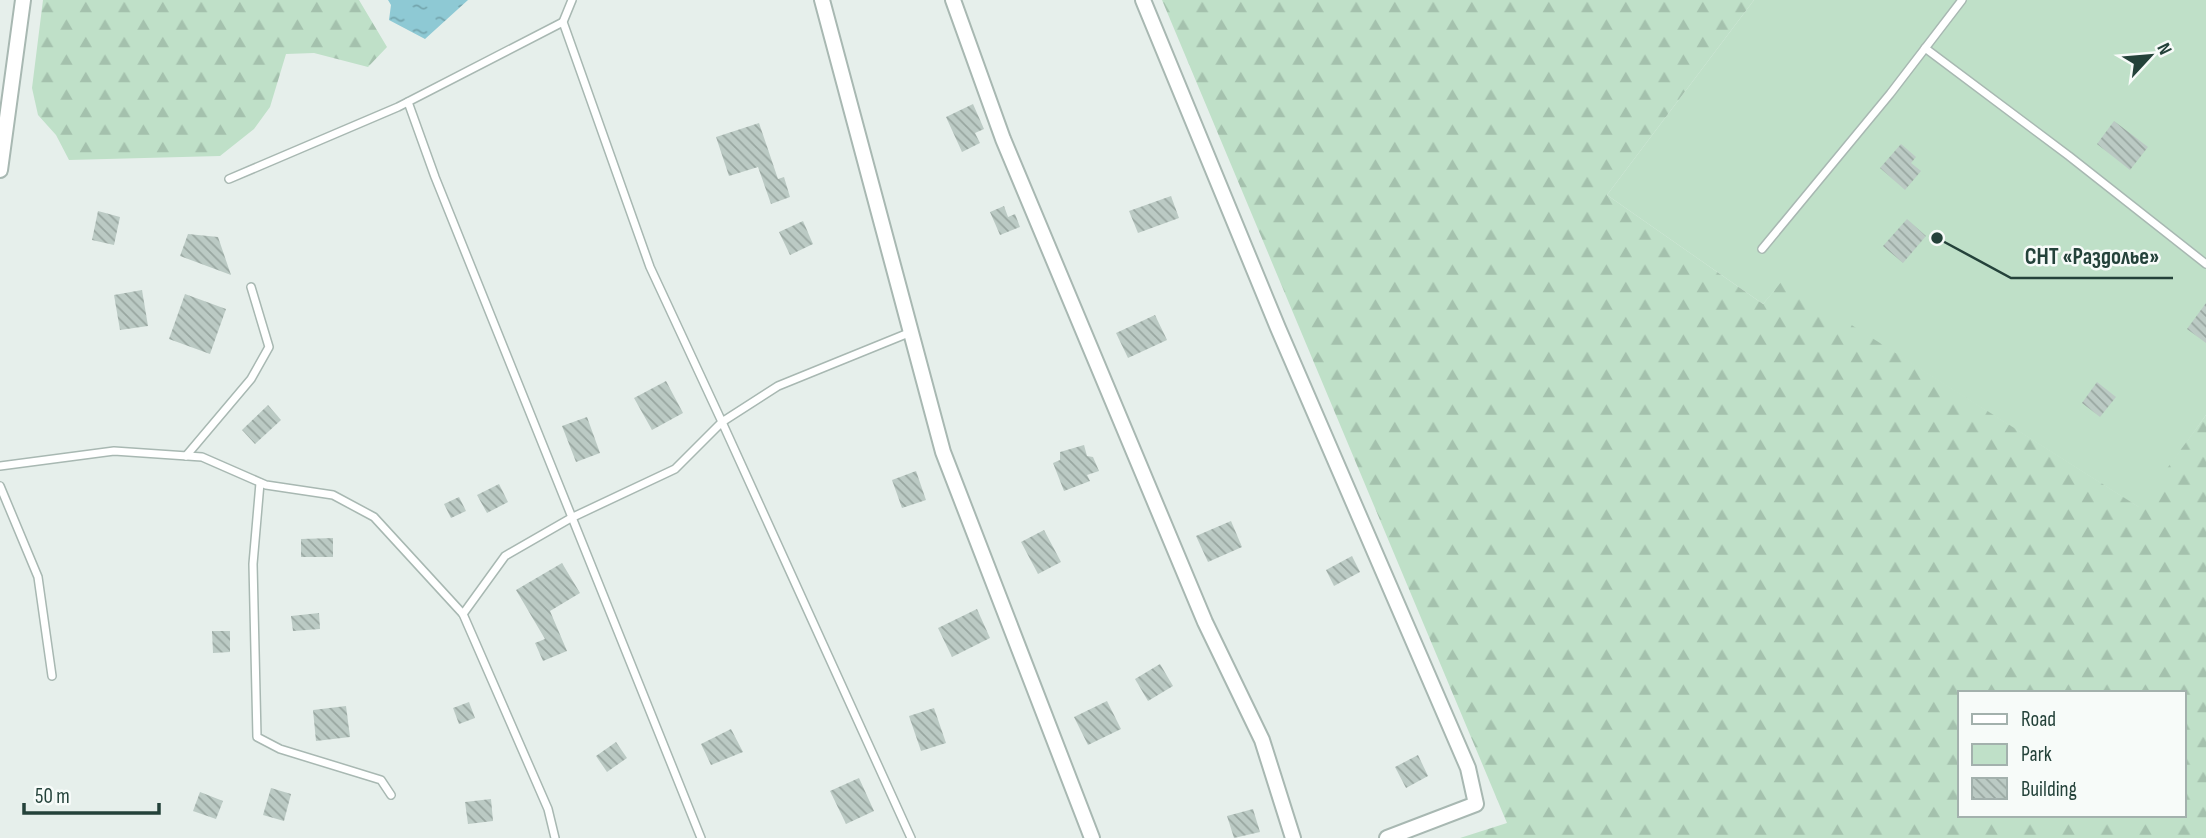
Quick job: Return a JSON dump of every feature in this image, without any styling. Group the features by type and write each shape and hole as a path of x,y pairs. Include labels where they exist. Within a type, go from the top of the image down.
{"street":[{"path":"0,170 23,0"},
{"path":"822,0 943,452 1092,838"},
{"path":"953,0 1003,139 1205,622 1262,740 1293,838"},
{"path":"1143,0 1278,328 1468,768 1476,804 1387,838"}],"lane":[{"path":"229,179 408,102 563,22 572,0"},
{"path":"1762,249 1962,0"},
{"path":"563,22 650,267 911,838"},
{"path":"1925,48 2206,264"},
{"path":"408,102 570,517 701,838"},
{"path":"186,456 251,379 270,347 251,287"},
{"path":"463,614 505,556 570,517 675,469 722,422 778,386 911,332"},
{"path":"0,466 114,451 202,457 266,485 332,495 374,517 463,614 548,808 555,838"},
{"path":"260,483 253,564 257,737 280,749 381,780 391,795"},
{"path":"0,486 38,577 52,676"}],"green space":[{"path":"43,0 359,0 387,47 368,67 314,53 286,54 270,107 254,129 220,156 69,160 56,135 38,115 32,88"},
{"path":"1162,0 1754,0 1607,195 1763,304 1782,281 2139,507 2206,415 2206,838 1460,838 1507,823"},
{"path":"1754,0 2206,0 2206,415 2140,508 1782,282 1763,304 1607,195"}],"water":[{"path":"388,0 468,0 425,39 389,20 391,5"}],"building":[{"path":"973,104 984,129 975,133 980,143 962,152 946,117"},
{"path":"2114,121 2148,147 2130,170 2097,144"},
{"path":"759,123 778,179 784,177 790,197 771,204 758,167 729,176 716,137"},
{"path":"1901,144 1916,157 1911,163 1921,171 1905,190 1880,168"},
{"path":"1171,196 1179,218 1138,233 1129,211"},
{"path":"1004,206 1008,217 1015,214 1020,227 1000,235 990,212"},
{"path":"98,211 120,217 114,245 92,240"},
{"path":"1907,219 1926,236 1903,263 1883,246"},
{"path":"803,221 813,244 790,255 779,232"},
{"path":"188,234 218,237 231,275 180,256"},
{"path":"142,290 148,326 120,330 114,295"},
{"path":"185,294 226,309 210,354 169,339"},
{"path":"2206,303 2206,343 2187,329"},
{"path":"1155,315 1167,340 1128,358 1116,333"},
{"path":"666,381 683,413 652,430 634,398"},
{"path":"2097,382 2116,397 2100,417 2082,403"},
{"path":"268,405 281,420 255,444 242,430"},
{"path":"587,417 600,453 576,462 562,426"},
{"path":"1084,445 1087,456 1093,457 1099,471 1087,475 1090,481 1064,491 1053,463 1060,460 1060,452"},
{"path":"916,471 926,500 902,508 892,480"},
{"path":"499,484 508,502 487,513 477,495"},
{"path":"459,497 466,511 451,518 444,504"},
{"path":"1231,521 1242,547 1208,562 1196,536"},
{"path":"1044,530 1061,562 1038,574 1021,542"},
{"path":"333,538 333,557 301,557 301,539"},
{"path":"1352,556 1360,572 1334,586 1326,570"},
{"path":"562,563 580,593 550,611 567,651 543,661 535,643 545,639 516,590"},
{"path":"977,609 990,638 952,657 938,628"},
{"path":"319,613 320,629 293,631 291,616"},
{"path":"212,631 230,631 230,652 213,653"},
{"path":"1160,664 1173,686 1148,701 1135,679"},
{"path":"1107,701 1121,729 1088,745 1074,717"},
{"path":"469,702 475,718 459,724 453,708"},
{"path":"346,706 350,737 316,741 313,710"},
{"path":"934,708 946,743 921,751 909,716"},
{"path":"731,729 743,752 711,765 701,744"},
{"path":"616,742 627,758 607,772 596,756"},
{"path":"1418,755 1428,776 1406,788 1395,767"},
{"path":"859,778 874,811 846,824 830,791"},
{"path":"271,788 291,794 284,821 263,815"},
{"path":"200,792 223,801 216,819 193,811"},
{"path":"491,799 493,821 468,824 465,802"},
{"path":"1253,809 1260,832 1234,838 1227,816"}],"place":[{"name":"СНТ «Раздолье»","path":"1937,238"}]}
